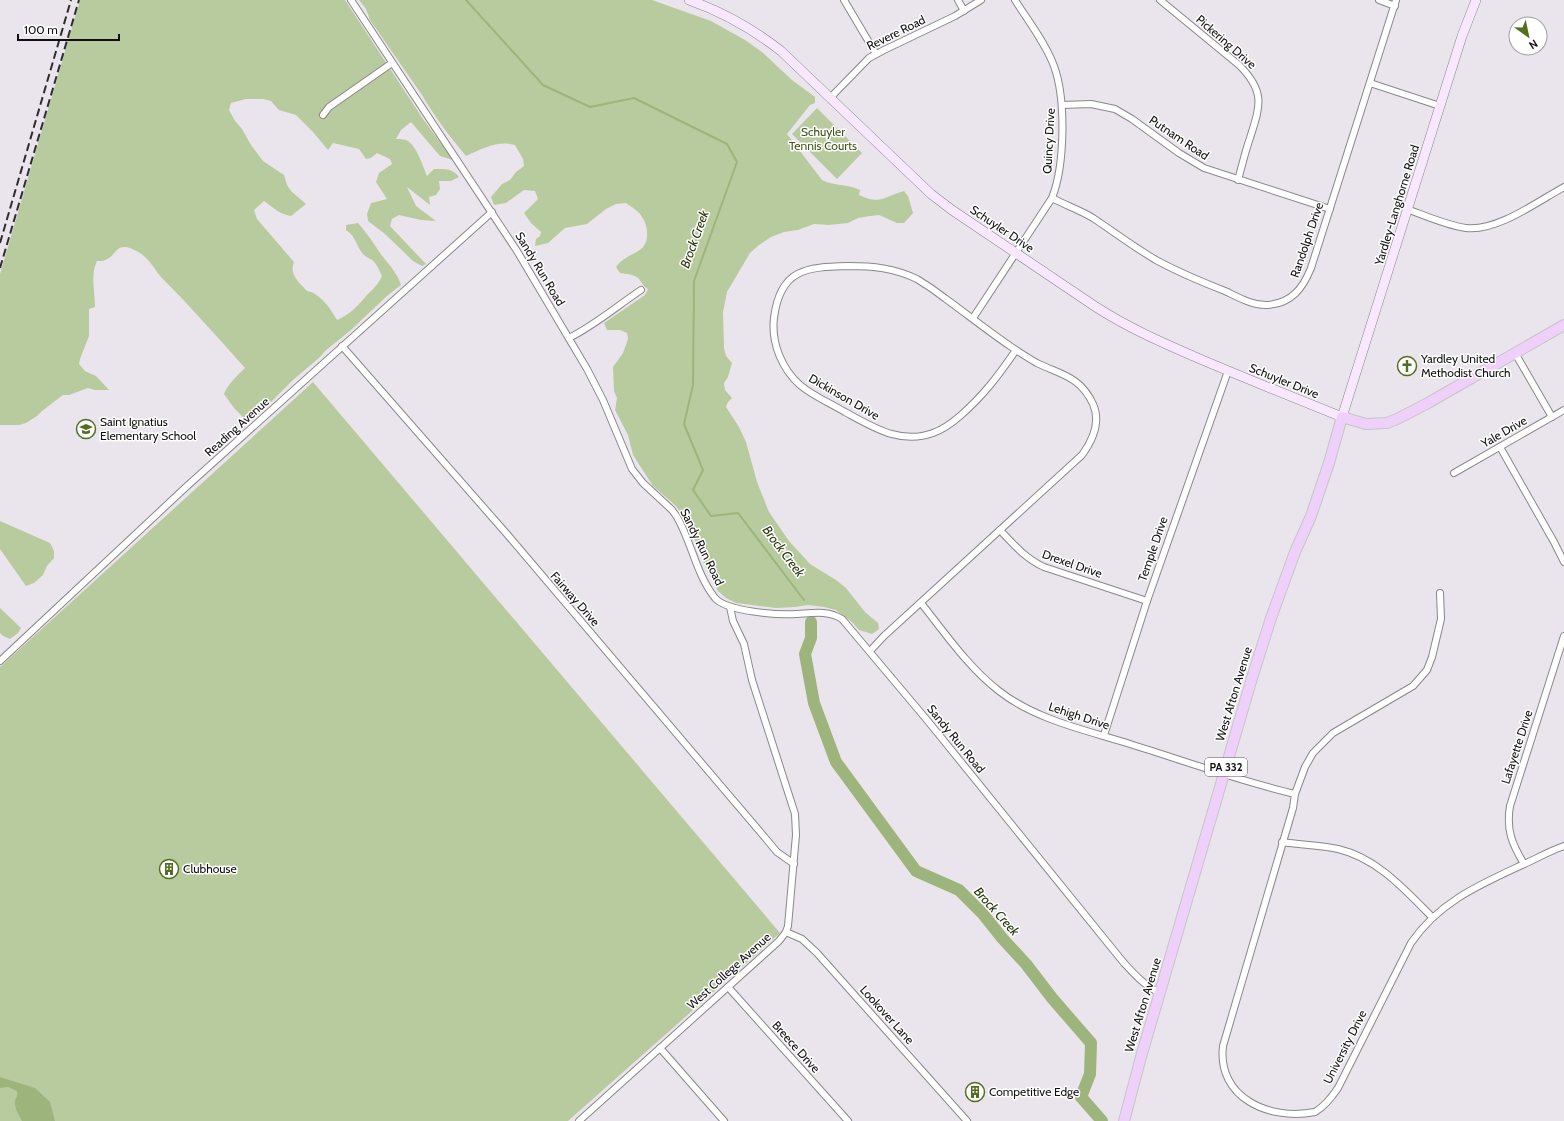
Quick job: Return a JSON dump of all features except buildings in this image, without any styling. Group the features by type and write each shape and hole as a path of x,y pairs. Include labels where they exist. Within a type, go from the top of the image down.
{"main road":[{"path":"1342,417 1366,424 1387,423 1397,420 1564,325"},
{"name":"West Afton Avenue","path":"1124,1121 1141,1057 1271,618 1295,552 1311,516 1329,463 1342,417"}],"street":[{"name":"Sandy Run Road","path":"351,0 517,251 569,338 603,400 632,469 643,483 678,517 706,584 715,598 730,607 739,610 782,614 816,612 833,614 845,622 1124,963 1142,982 1151,989 1160,993"},
{"name":"Schuyler Drive","path":"689,0 728,16 765,38 931,194 1016,254 1119,322 1228,371 1342,417"},
{"path":"844,0 876,54"},
{"path":"958,0 964,11"},
{"name":"Revere Road","path":"830,98 858,69 876,54 941,24 981,0"},
{"name":"Quincy Drive","path":"973,318 1052,198 1061,164 1062,106 1054,65 1047,51 1015,0"},
{"name":"Pickering Drive","path":"1160,0 1246,72 1256,88 1258,95 1258,111 1238,180"},
{"path":"1379,0 1395,3"},
{"name":"Yardley-Langhorne Road","path":"1342,417 1462,36 1476,0"},
{"name":"Randolph Drive","path":"1052,198 1087,215 1138,249 1174,269 1250,302 1263,305 1279,303 1287,300 1295,295 1305,282 1330,209 1395,3"},
{"path":"323,115 329,107 392,63"},
{"path":"1370,83 1440,106"},
{"name":"Putnam Road","path":"1062,106 1091,104 1114,109 1132,119 1190,161 1209,171 1330,209"},
{"path":"1407,209 1464,228 1478,228 1491,226 1505,220 1564,187"},
{"name":"Reading Avenue","path":"0,661 186,488 492,212"},
{"name":"Dickinson Drive","path":"870,651 884,636 1082,455 1092,439 1096,422 1093,404 1075,380 1062,372 1036,362 1016,350 930,287 904,274 881,267 823,267 797,274 787,283 778,300 774,319 774,332 776,345 781,360 787,370 801,386 812,393 872,427 889,434 906,437 927,435 936,432 952,422 987,390 1016,350"},
{"path":"569,338 588,328 610,310 641,290"},
{"name":"Fairway Drive","path":"342,346 501,528 766,840 780,855 794,864"},
{"path":"1516,353 1552,417"},
{"name":"Temple Drive","path":"1104,736 1147,601 1228,371"},
{"name":"Yale Drive","path":"1454,473 1564,410"},
{"path":"1500,447 1564,562"},
{"name":"Drexel Drive","path":"1000,530 1016,548 1033,562 1147,601"},
{"path":"1247,1108 1238,1099 1229,1086 1223,1067 1223,1051 1289,820 1295,794 1305,767 1313,753 1333,732 1413,686 1427,670 1442,619 1440,593"},
{"name":"Lehigh Drive","path":"921,603 973,667 1000,692 1022,706 1037,713 1104,736 1224,775 1295,794"},
{"name":"West College Avenue","path":"579,1121 779,941 786,932 790,905 796,835 794,814 752,680 744,644 733,621 730,607"},
{"name":"Lafayette Drive","path":"1524,864 1514,844 1508,824 1510,806 1564,636"},
{"path":"1282,842 1338,849 1362,859 1391,877 1432,917"},
{"name":"University Drive","path":"1291,1120 1315,1112 1334,1094 1411,943 1418,932 1432,917 1452,901 1469,891 1548,852 1564,846"},
{"name":"Lookover Lane","path":"786,932 802,939 817,953 967,1121"},
{"name":"Breece Drive","path":"728,987 848,1121"},
{"path":"660,1048 724,1121"}],"green space":[{"path":"80,0 345,0 423,119 453,160 440,156 411,122 401,130 396,139 402,139 410,142 419,156 427,176 434,169 442,169 454,172 459,177 451,181 439,181 440,189 436,195 429,197 430,205 407,187 416,206 436,221 421,220 399,215 392,219 390,226 426,264 422,266 413,261 385,234 368,221 367,214 371,203 387,199 376,182 379,173 392,164 390,159 377,153 371,158 366,159 359,149 333,143 328,150 296,115 279,110 271,101 263,99 246,99 231,103 229,110 251,145 263,161 284,175 287,185 291,191 306,204 291,216 280,212 264,201 254,210 257,219 294,262 294,275 307,291 312,292 321,298 337,320 360,304 379,282 382,276 378,267 372,260 364,255 350,233 346,230 346,225 358,223 395,272 401,285 293,380 259,414 251,419 245,419 234,408 224,394 230,383 245,368 194,311 160,276 143,255 123,247 118,249 108,259 97,261 93,278 95,307 89,309 89,336 79,364 85,371 96,376 109,390 95,390 88,388 69,395 63,395 26,423 19,425 0,425 0,274"},
{"path":"359,0 652,0 711,21 745,40 762,52 792,80 815,97 815,103 810,105 787,134 822,180 855,188 860,190 859,195 877,200 904,191 908,196 913,213 904,223 897,223 879,215 858,218 848,223 829,225 814,224 798,230 784,232 771,237 759,245 750,253 727,292 723,312 724,348 726,356 732,363 728,377 724,383 725,390 732,398 726,407 739,427 746,442 757,482 769,512 789,541 810,564 846,588 865,612 878,623 879,629 872,634 859,630 853,623 836,610 824,607 808,605 776,608 736,603 726,598 718,591 704,564 702,556 685,519 676,506 653,486 633,455 628,435 615,410 617,398 614,391 613,367 623,353 628,339 627,333 620,330 607,330 604,323 645,295 648,289 637,277 630,274 620,273 616,267 621,261 641,249 646,242 647,229 641,215 626,203 616,204 606,209 587,224 565,228 548,243 535,246 536,239 540,236 541,232 531,223 524,213 538,199 535,191 524,190 506,203 494,205 491,197 502,184 510,180 516,172 524,166 523,159 515,145 496,144 466,156 437,119 370,20 366,9"},
{"name":"Schuyler Tennis Courts","path":"817,108 862,153 837,179 792,134"},
{"path":"313,382 780,933 568,1121 0,1121 0,667"},
{"path":"0,521 50,543 54,551 54,558 47,566 43,575 34,583 26,586 0,549"},
{"path":"0,608 21,628 18,633 10,639 0,633"}],"shaded area":[{"path":"0,1077 35,1088 50,1102 55,1121 22,1121 15,1106 17,1091 8,1087 0,1088"}],"waterway":[{"name":"Brock Creek","path":"466,0 543,85 590,107 634,98 727,144 737,162 694,281 693,385 684,424 703,470 693,490 711,516 738,513 804,600"},
{"name":"Brock Creek","path":"811,622 811,638 805,654 814,703 836,762 916,871 959,890 983,914 1091,1043 1090,1074 1081,1097 1102,1121"}],"railway":[{"path":"0,243 71,0"},
{"path":"0,268 79,0"}],"place":[{"name":"Yardley United Methodist Church","path":"1407,366"},
{"name":"Saint Ignatius Elementary School","path":"86,429"},
{"name":"Clubhouse","path":"169,869"},
{"name":"Competitive Edge","path":"975,1092"}]}
